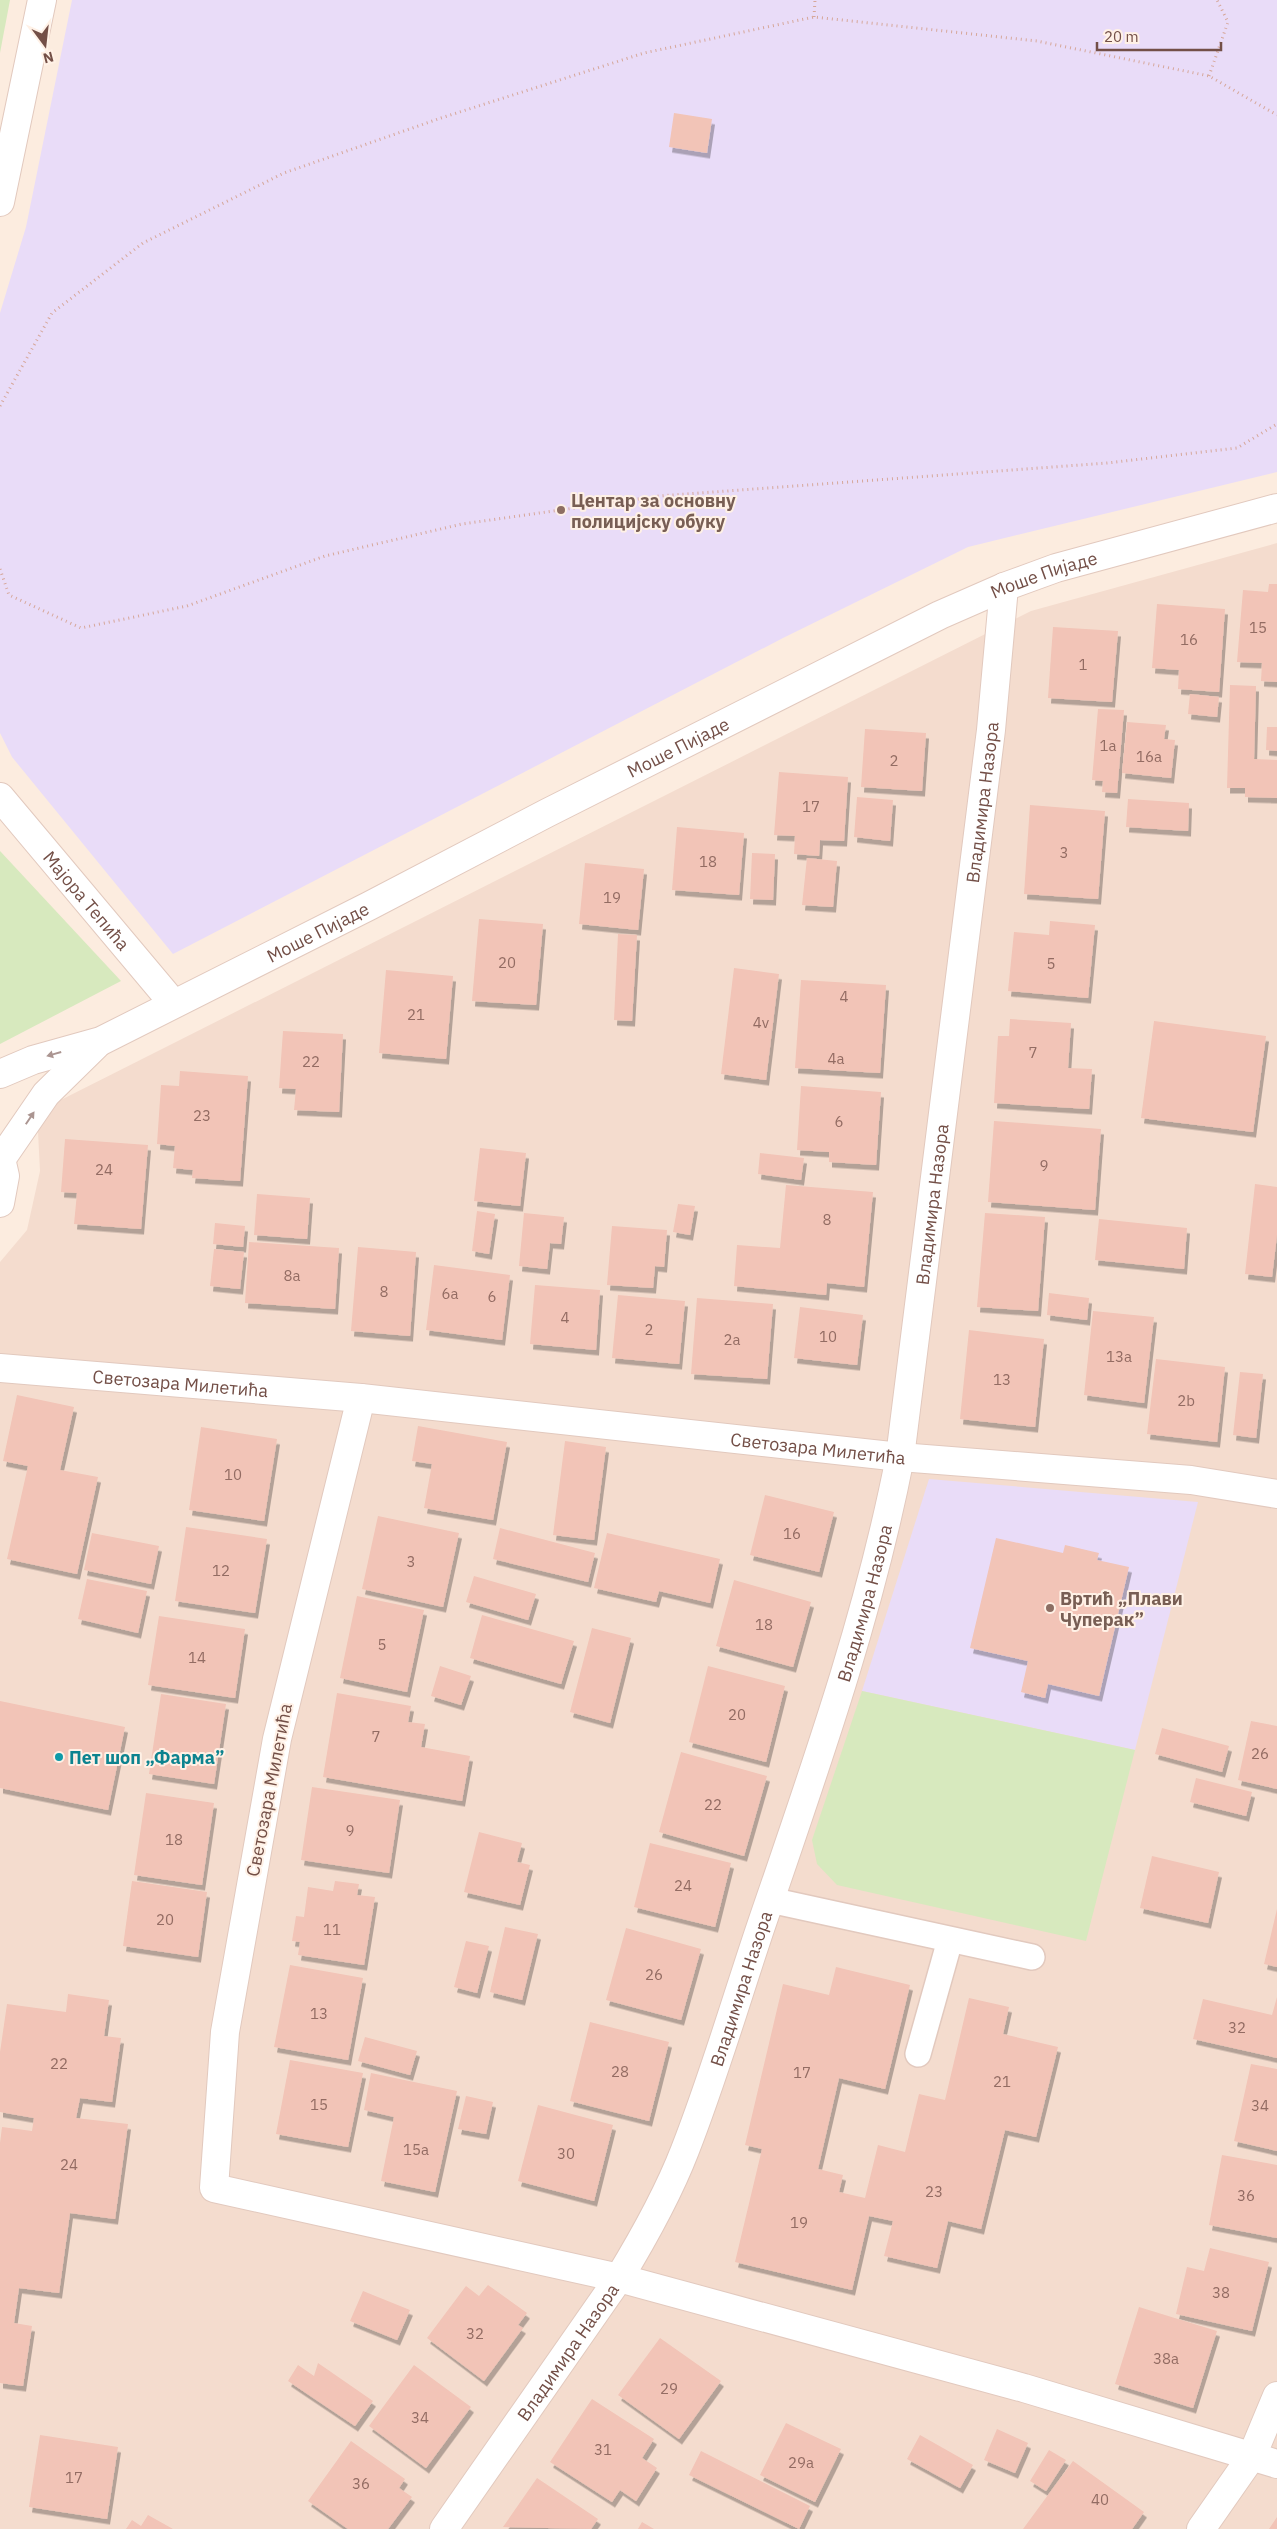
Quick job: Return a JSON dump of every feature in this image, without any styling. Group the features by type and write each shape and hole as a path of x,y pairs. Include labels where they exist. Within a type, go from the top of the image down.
{"street":[{"path":"0,202 42,0"},
{"name":"Моше Пијаде","path":"0,1074 33,1060 101,1041 173,1003 369,906 547,812 888,641 1004,587 1122,549 1277,508"},
{"name":"Владимира Назора","path":"444,2529 619,2278 643,2239 685,2151 825,1741 860,1621 887,1522 900,1456 991,730 1004,587"},
{"name":"Мајора Тепића","path":"0,798 173,1003"},
{"name":"Моше Пијаде","path":"1,1156 46,1094 101,1041"},
{"path":"0,1203 5,1176 1,1156"},
{"name":"Светозара Милетића","path":"0,1368 361,1398 900,1456 1191,1480 1277,1494"},
{"name":"Светозара Милетића","path":"361,1398 277,1739 225,2032 214,2188 619,2278"},
{"path":"619,2278 1024,2388 1264,2460"},
{"path":"1201,2529 1264,2460 1277,2396"}],"lane":[{"path":"770,1900 1032,1957"},
{"path":"918,2054 950,1940"}],"path":[{"path":"814,17 816,0"},
{"path":"1209,76 1228,22 1217,0"},
{"path":"0,406 52,313 143,243 284,173 441,118 644,53 814,17 1037,41 1209,76 1277,115"},
{"path":"0,568 9,595 81,628 187,606 325,556 462,524 660,496 1107,462 1237,448 1277,424"}],"shaded area":[{"name":"Центар за основну полицијску обуку","path":"72,0 1277,0 1277,472 968,547 783,638 173,954 12,757 0,733 0,313 26,227"},
{"path":"1277,543 1277,2529 0,2529 0,1262 27,1230 40,1171 37,1112 1031,611"},
{"path":"929,1479 1198,1502 1135,1750 862,1691"}],"green space":[{"path":"0,0 10,0 0,53"},
{"path":"0,851 121,981 0,1044"},
{"path":"862,1691 1135,1750 1086,1941 837,1885 817,1864 812,1840"}],"building":[{"path":"674,113 712,119 707,153 669,147"},
{"path":"1269,584 1277,584 1277,682 1261,681 1262,663 1237,662 1243,590 1268,592"},
{"path":"1157,604 1225,609 1219,692 1178,689 1179,670 1152,668"},
{"path":"1053,627 1118,631 1112,702 1048,698"},
{"path":"1230,685 1256,686 1254,759 1277,760 1277,798 1245,797 1245,788 1227,788"},
{"path":"1190,694 1219,697 1217,717 1188,714"},
{"path":"1098,709 1124,710 1117,793 1102,792 1103,781 1092,780"},
{"path":"1127,722 1166,725 1164,739 1175,740 1171,778 1122,773"},
{"path":"1267,727 1277,727 1277,751 1266,750"},
{"path":"865,729 926,733 922,791 861,787"},
{"path":"779,772 848,777 844,841 820,840 819,856 794,854 795,836 774,835"},
{"path":"857,797 893,800 890,841 854,837"},
{"path":"1128,799 1189,803 1188,831 1126,827"},
{"path":"1030,805 1105,811 1098,899 1024,894"},
{"path":"677,827 744,833 739,895 672,890"},
{"path":"752,853 775,854 773,900 750,899"},
{"path":"807,858 837,861 833,907 802,905"},
{"path":"585,863 644,869 638,930 579,924"},
{"path":"479,919 543,924 536,1005 472,1001"},
{"path":"1050,921 1095,925 1088,998 1008,991 1014,932 1049,935"},
{"path":"618,934 637,935 632,1021 614,1020"},
{"path":"734,968 779,974 766,1080 721,1074"},
{"path":"386,970 453,976 446,1059 379,1053"},
{"path":"801,980 886,985 880,1073 795,1068"},
{"path":"1010,1019 1071,1023 1068,1068 1092,1069 1089,1109 994,1103 998,1036 1009,1036"},
{"path":"1154,1021 1266,1036 1253,1132 1141,1118"},
{"path":"283,1031 343,1034 339,1112 294,1110 296,1089 279,1088"},
{"path":"180,1071 248,1076 240,1181 192,1178 193,1170 173,1168 175,1146 157,1144 161,1085 179,1086"},
{"path":"801,1086 881,1092 876,1165 829,1162 829,1152 797,1150"},
{"path":"994,1121 1101,1129 1095,1210 988,1202"},
{"path":"65,1139 148,1145 141,1229 74,1224 77,1193 61,1192"},
{"path":"480,1148 526,1153 520,1206 474,1201"},
{"path":"760,1153 804,1158 801,1180 758,1174"},
{"path":"1255,1184 1277,1187 1277,1235 1272,1277 1245,1274"},
{"path":"786,1185 873,1192 864,1287 827,1283 826,1295 734,1286 737,1245 780,1248"},
{"path":"257,1194 310,1198 307,1239 254,1235"},
{"path":"678,1204 695,1206 690,1235 673,1232"},
{"path":"477,1211 495,1214 489,1254 472,1251"},
{"path":"524,1213 564,1217 561,1244 550,1243 547,1269 519,1266"},
{"path":"985,1213 1045,1217 1038,1311 977,1307"},
{"path":"1099,1219 1187,1228 1184,1269 1095,1260"},
{"path":"215,1223 245,1226 243,1247 213,1244"},
{"path":"612,1226 667,1230 664,1267 655,1266 653,1288 607,1285"},
{"path":"249,1242 339,1248 335,1309 245,1303"},
{"path":"358,1247 416,1252 410,1336 351,1331"},
{"path":"214,1249 244,1252 240,1289 210,1286"},
{"path":"434,1265 510,1275 502,1340 426,1330"},
{"path":"535,1285 600,1290 596,1350 530,1344"},
{"path":"1049,1293 1089,1298 1087,1320 1047,1315"},
{"path":"618,1295 685,1301 679,1364 612,1358"},
{"path":"697,1298 773,1304 767,1379 691,1374"},
{"path":"800,1307 863,1315 857,1365 794,1358"},
{"path":"1093,1311 1154,1317 1144,1403 1084,1395"},
{"path":"969,1330 1044,1339 1035,1427 960,1419"},
{"path":"1156,1359 1225,1367 1217,1442 1147,1434"},
{"path":"1240,1372 1263,1374 1256,1438 1233,1435"},
{"path":"17,1395 74,1407 60,1470 98,1477 77,1574 7,1559 28,1466 3,1461"},
{"path":"418,1426 507,1442 493,1520 424,1508 432,1464 412,1461"},
{"path":"201,1427 277,1439 264,1521 189,1510"},
{"path":"565,1441 606,1447 594,1540 553,1535"},
{"path":"765,1495 834,1512 819,1572 750,1555"},
{"path":"378,1516 459,1533 443,1607 362,1589"},
{"path":"186,1527 267,1539 255,1613 175,1601"},
{"path":"500,1528 595,1553 588,1582 493,1559"},
{"path":"92,1533 159,1546 151,1584 84,1570"},
{"path":"607,1533 720,1559 710,1603 659,1591 656,1602 594,1588"},
{"name":"Вртић „Плави Чуперак”","path":"996,1538 1063,1553 1065,1545 1099,1553 1097,1560 1129,1567 1099,1696 1048,1684 1045,1698 1021,1692 1028,1661 970,1648"},
{"path":"474,1576 536,1594 528,1620 466,1602"},
{"path":"87,1579 147,1591 138,1633 78,1619"},
{"path":"734,1580 811,1602 793,1667 716,1646"},
{"path":"357,1596 424,1610 407,1692 340,1678"},
{"path":"482,1615 574,1641 561,1684 470,1658"},
{"path":"159,1616 245,1629 235,1698 148,1685"},
{"path":"592,1628 631,1638 610,1723 570,1712"},
{"path":"440,1666 471,1676 461,1705 431,1696"},
{"path":"708,1666 785,1686 766,1762 689,1742"},
{"path":"337,1693 411,1706 408,1722 425,1724 421,1747 470,1756 462,1801 323,1777"},
{"path":"161,1694 226,1704 214,1784 149,1774"},
{"name":"Пет шоп „Фарма”","path":"0,1701 125,1727 108,1810 0,1788"},
{"path":"1251,1721 1277,1726 1277,1789 1238,1780"},
{"path":"1162,1728 1229,1746 1222,1772 1155,1754"},
{"path":"681,1752 767,1776 744,1856 659,1832"},
{"path":"1196,1778 1252,1792 1246,1816 1190,1802"},
{"path":"312,1787 400,1800 389,1873 301,1860"},
{"path":"146,1793 214,1803 202,1885 134,1875"},
{"path":"479,1832 522,1843 517,1862 530,1865 520,1905 464,1892"},
{"path":"650,1843 731,1863 715,1927 634,1907"},
{"path":"1152,1856 1219,1872 1208,1923 1140,1908"},
{"path":"132,1881 207,1892 198,1957 123,1946"},
{"path":"335,1881 359,1884 357,1895 375,1897 364,1965 298,1955 300,1942 292,1941 296,1916 304,1917 308,1887 333,1891"},
{"path":"1277,1909 1277,1967 1264,1964"},
{"path":"505,1927 538,1934 522,2000 490,1992"},
{"path":"626,1928 701,1949 681,2020 606,2000"},
{"path":"466,1941 489,1946 477,1993 454,1987"},
{"path":"290,1965 363,1978 348,2060 274,2047"},
{"path":"836,1967 910,1985 885,2089 839,2078 818,2169 843,2175 839,2192 865,2198 878,2145 905,2152 919,2094 945,2100 969,1998 1009,2007 1003,2034 1058,2047 1036,2137 1005,2130 981,2229 948,2221 937,2268 884,2256 893,2221 869,2216 852,2290 735,2262 762,2149 745,2145 783,1984 829,1995"},
{"path":"68,1994 109,2000 104,2036 121,2038 112,2102 80,2098 76,2118 128,2124 115,2219 70,2213 59,2293 19,2288 14,2323 32,2326 23,2386 0,2383 0,2143 2,2127 32,2131 34,2118 0,2112 0,2052 7,2004 66,2012"},
{"path":"1277,1997 1277,2058 1193,2039 1203,1999 1272,2015"},
{"path":"590,2022 669,2042 649,2121 570,2101"},
{"path":"365,2037 417,2051 410,2075 358,2061"},
{"path":"290,2060 363,2073 348,2147 276,2134"},
{"path":"1251,2064 1277,2069 1277,2151 1234,2141"},
{"path":"371,2073 457,2091 435,2192 381,2181 394,2117 364,2110"},
{"path":"466,2096 493,2102 486,2134 458,2129"},
{"path":"538,2105 613,2125 594,2201 518,2181"},
{"path":"1222,2155 1277,2165 1277,2238 1209,2225"},
{"path":"1210,2248 1269,2262 1252,2331 1176,2314 1187,2267 1204,2271"},
{"path":"488,2285 527,2313 518,2325 523,2328 484,2381 427,2338 466,2286 479,2296"},
{"path":"363,2291 410,2310 397,2340 350,2321"},
{"path":"1139,2307 1217,2331 1193,2408 1115,2384"},
{"path":"660,2338 721,2381 679,2439 618,2395"},
{"path":"318,2363 373,2401 355,2426 288,2381 298,2365 314,2376"},
{"path":"414,2365 471,2407 426,2468 369,2426"},
{"path":"592,2399 654,2439 642,2458 657,2468 636,2501 620,2490 612,2502 550,2462"},
{"path":"786,2423 841,2449 815,2502 760,2475"},
{"path":"997,2429 1028,2443 1015,2473 984,2460"},
{"path":"40,2435 118,2447 107,2519 29,2507"},
{"path":"920,2435 973,2465 960,2488 907,2459"},
{"path":"351,2441 405,2479 399,2488 412,2497 388,2529 348,2529 308,2501"},
{"path":"1049,2450 1066,2460 1046,2491 1030,2481"},
{"path":"701,2451 810,2506 799,2529 689,2475"},
{"path":"1073,2461 1144,2512 1132,2529 1023,2529"},
{"path":"537,2478 598,2519 591,2529 503,2527"},
{"path":"148,2515 173,2529 126,2529 132,2520 141,2526"},
{"path":"1277,2517 1277,2529 1269,2529"},
{"path":"642,2522 654,2529 638,2529"}],"place":[{"name":"Центар за основну полицијску обуку","path":"561,510"},
{"name":"Вртић „Плави Чуперак”","path":"1050,1608"},
{"name":"Пет шоп „Фарма”","path":"59,1757"}]}
